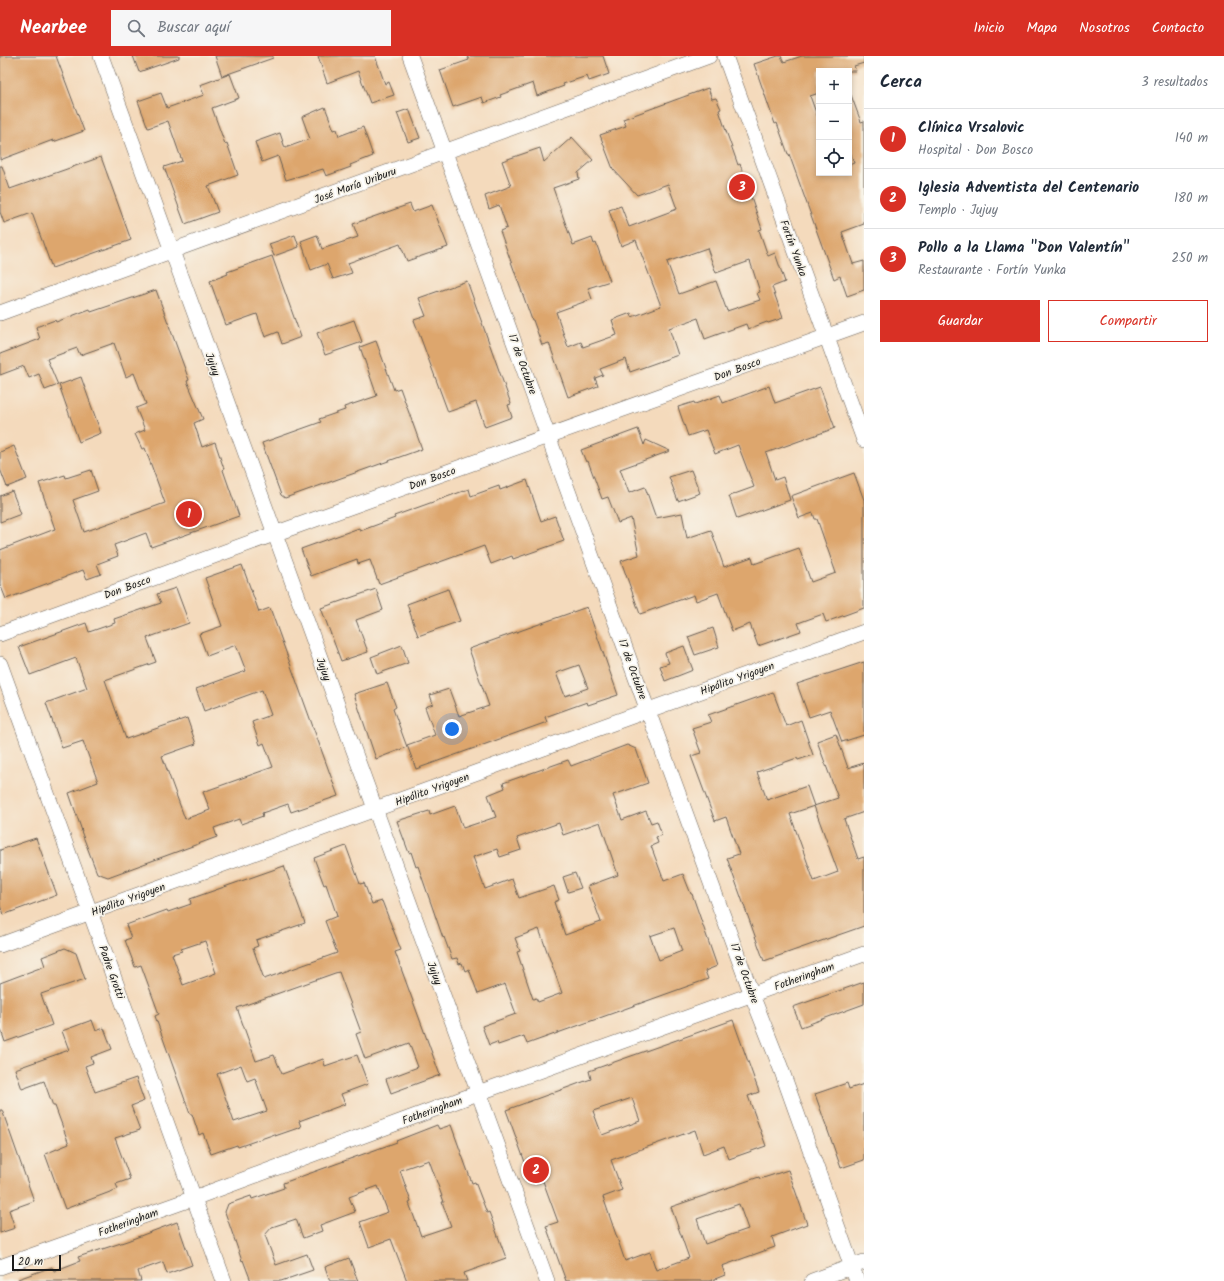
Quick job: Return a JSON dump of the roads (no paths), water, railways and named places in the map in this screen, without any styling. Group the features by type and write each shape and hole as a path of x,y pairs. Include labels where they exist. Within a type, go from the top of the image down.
{"street":[{"name":"Jujuy","path":"101,56 547,1281"},
{"name":"17 de Octubre","path":"410,56 752,995 858,1264 857,1281"},
{"name":"José María Uriburu","path":"0,313 709,56"},
{"name":"Fortín Yunka","path":"725,56 864,440"},
{"name":"Don Bosco","path":"0,634 274,534 864,323"},
{"name":"Hipólito Yrigoyen","path":"0,945 864,632"},
{"name":"Padre Grotti","path":"0,664 224,1281"},
{"name":"Fotheringham","path":"0,1267 194,1198 478,1093 864,954"},
{"path":"812,1281 858,1264"}],"place":[{"name":"Pollo a la Llama \"Don Valentín\"","path":"742,187"},
{"name":"Clínica Vrsalovic","path":"189,514"},
{"name":"Iglesia Adventista del Centenario","path":"536,1170"}]}
